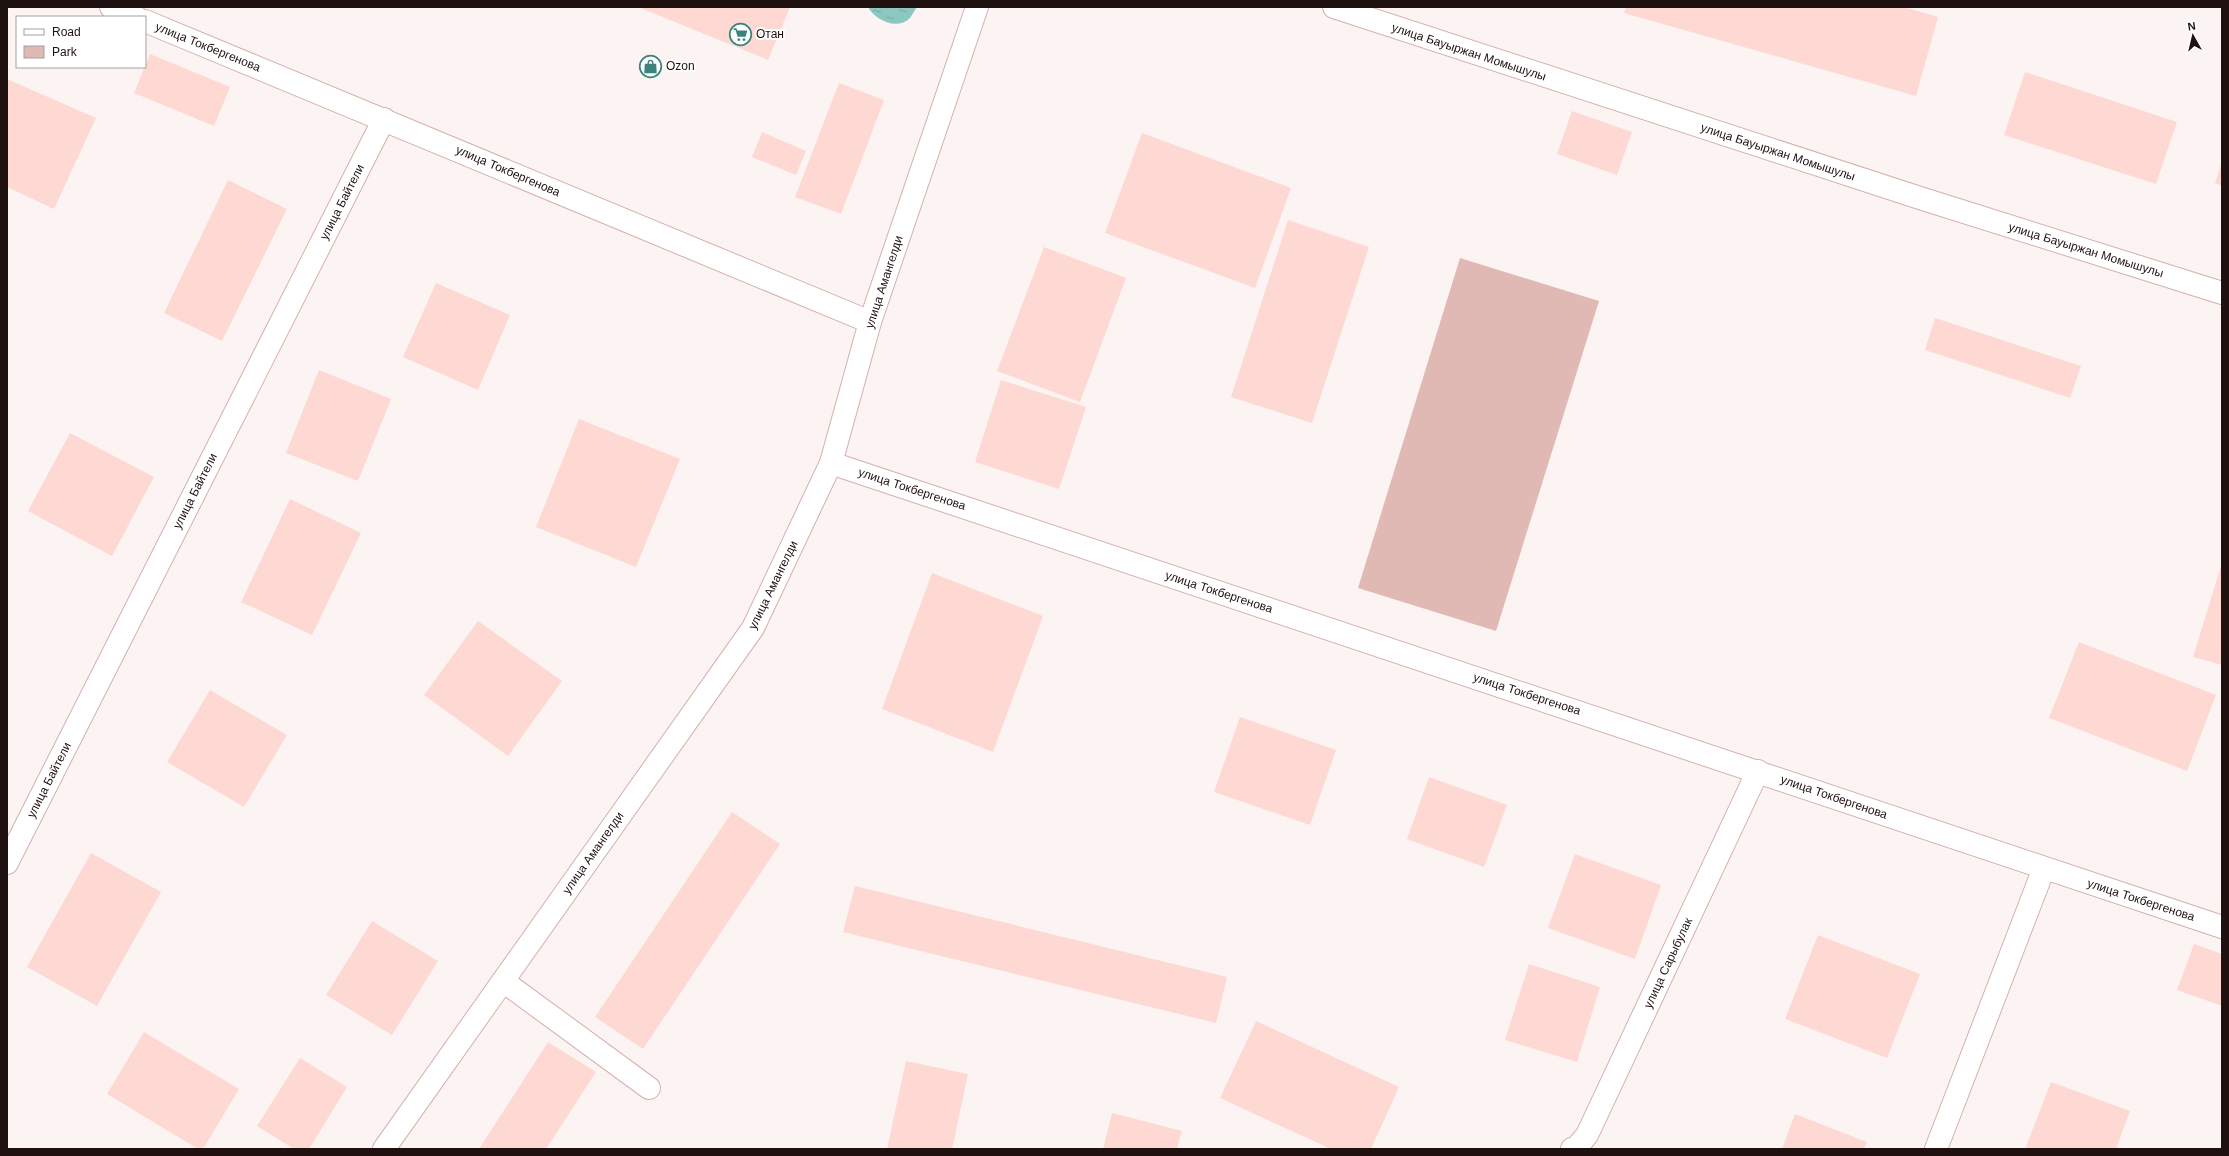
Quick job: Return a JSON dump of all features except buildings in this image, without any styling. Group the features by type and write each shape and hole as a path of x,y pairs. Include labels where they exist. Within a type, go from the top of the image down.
{"street":[{"path":"111,7 134,16"},
{"name":"улица Амангелди","path":"384,1149 753,628 831,463 870,322 977,7"},
{"name":"улица Бауыржан Момышулы","path":"1334,7 1923,199 2222,293"},
{"name":"улица Токбергенова","path":"146,21 870,322"},
{"name":"улица Байтели","path":"7,863 384,119"},
{"name":"улица Токбергенова","path":"831,463 2222,927"},
{"name":"улица Сарыбулак","path":"1572,1149 1576,1148 1587,1135 1758,771"},
{"path":"1936,1149 2044,868"},
{"path":"503,981 649,1088"}],"green space":[{"path":"1460,258 1599,301 1496,631 1358,588"}],"water":[{"path":"868,7 917,7 910,18 905,22 893,24 881,20 871,12"}],"place":[{"name":"Отан","path":"741,34"},
{"name":"Ozon","path":"650,66"}]}
